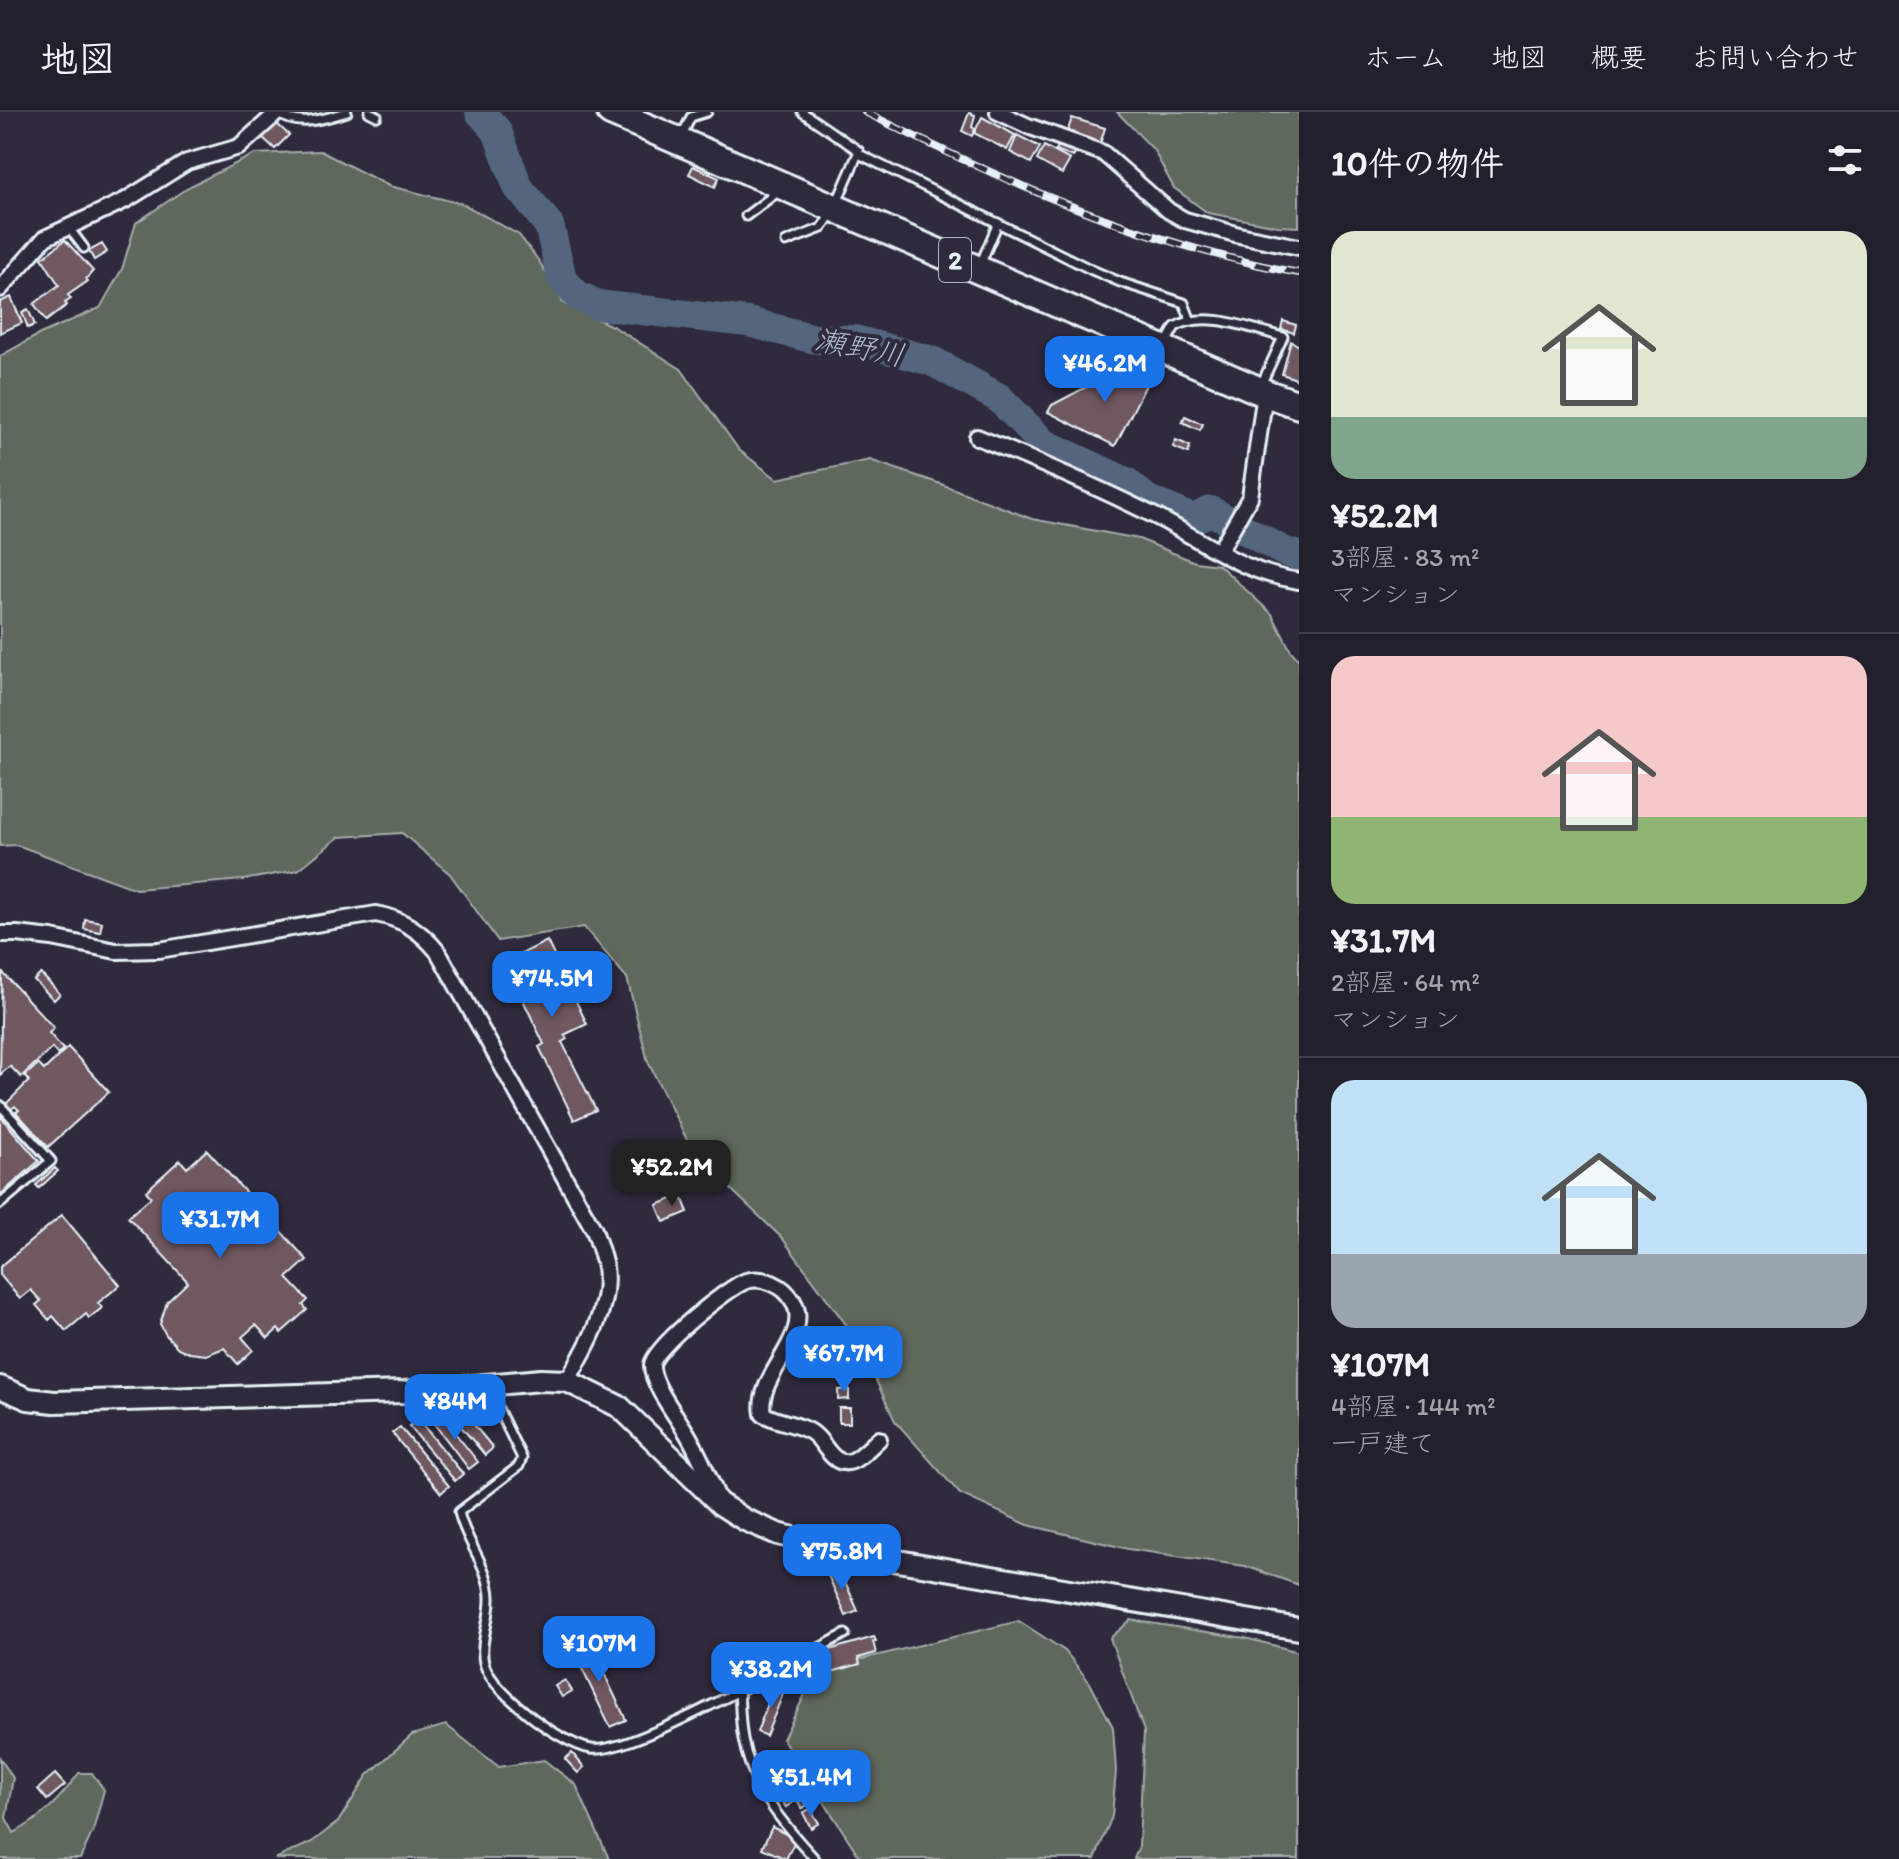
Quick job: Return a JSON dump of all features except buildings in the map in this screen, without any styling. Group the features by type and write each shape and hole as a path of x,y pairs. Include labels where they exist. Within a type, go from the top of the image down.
{"highway":[{"name":"2","path":"611,112 1262,392 1299,405"}],"street":[{"path":"0,289 45,238 126,200 187,162 239,147 278,112"},
{"path":"998,112 1103,153 1169,211 1185,220 1299,247"},
{"path":"1220,550 1250,497 1262,392"},
{"path":"977,437 1120,499 1239,564 1263,574 1299,581"},
{"path":"0,934 52,938 116,951 159,950 376,914 398,918 426,937 438,952 594,1230 605,1268 606,1289 586,1349 567,1381"},
{"path":"720,1504 689,1436 651,1370 653,1359 664,1346 735,1286 747,1281 763,1279 781,1288 794,1302 798,1322 765,1388 761,1402 763,1414 776,1422 794,1424 810,1432 821,1440 836,1460 843,1463 853,1462 879,1439"},
{"path":"0,1387 28,1399 54,1402 404,1392 541,1380 567,1381 620,1407 720,1504 745,1520 778,1534 857,1554 1299,1629"}],"lane":[{"path":"278,112 286,120 300,123 347,112"},
{"path":"679,140 691,117 707,112"},
{"path":"802,112 859,151 859,154 1120,282 1184,303 1191,321"},
{"path":"786,242 822,228 859,154"},
{"path":"746,216 785,186"},
{"path":"978,270 998,223"},
{"path":"67,226 84,248"},
{"path":"1164,349 1175,327 1191,321 1230,323 1283,337 1262,392"},
{"path":"0,1105 51,1161 0,1204"},
{"path":"487,1386 522,1458 519,1466 459,1512 490,1595 483,1649 485,1666 521,1709 550,1730 589,1749 602,1750 633,1742 845,1634"},
{"path":"739,1689 742,1737 751,1772 779,1820 815,1859"}],"shaded area":[{"path":"1117,112 1299,112 1299,227 1208,213 1174,188 1153,149"},
{"path":"320,151 389,186 463,204 519,235 539,261 563,303 614,327 681,369 739,450 777,479 870,460 1032,519 1139,539 1195,562 1219,565 1272,614 1299,660 1299,1585 1245,1566 1128,1549 1028,1525 960,1494 895,1421 856,1338 782,1238 694,1154 648,1062 627,978 584,927 498,941 450,874 402,833 339,837 298,870 243,880 136,889 17,845 0,846 0,356 40,334 100,308 122,269 136,223 190,186 255,154"},
{"path":"1131,1620 1245,1638 1299,1652 1299,1859 1134,1859 1139,1846 1144,1731 1110,1638"},
{"path":"1019,1621 1065,1651 1090,1683 1113,1727 1116,1771 1112,1816 1095,1859 861,1859 783,1739 817,1670"},
{"path":"446,1725 499,1767 544,1760 576,1785 609,1859 275,1859 312,1842 338,1822 368,1775 412,1735"},
{"path":"0,1758 13,1778 6,1818 14,1833 50,1807 79,1773 92,1773 104,1790 93,1831 80,1859 0,1859"}],"waterway":[{"name":"瀬野川","path":"480,112 497,131 518,187 549,225 562,279 577,295 597,305 748,322 815,339 855,340 932,361 999,398 1043,443 1126,482 1146,499 1193,519 1211,511 1283,551 1299,556"}],"railway":[{"path":"865,112 969,162 1077,208 1187,246 1299,273"}]}
